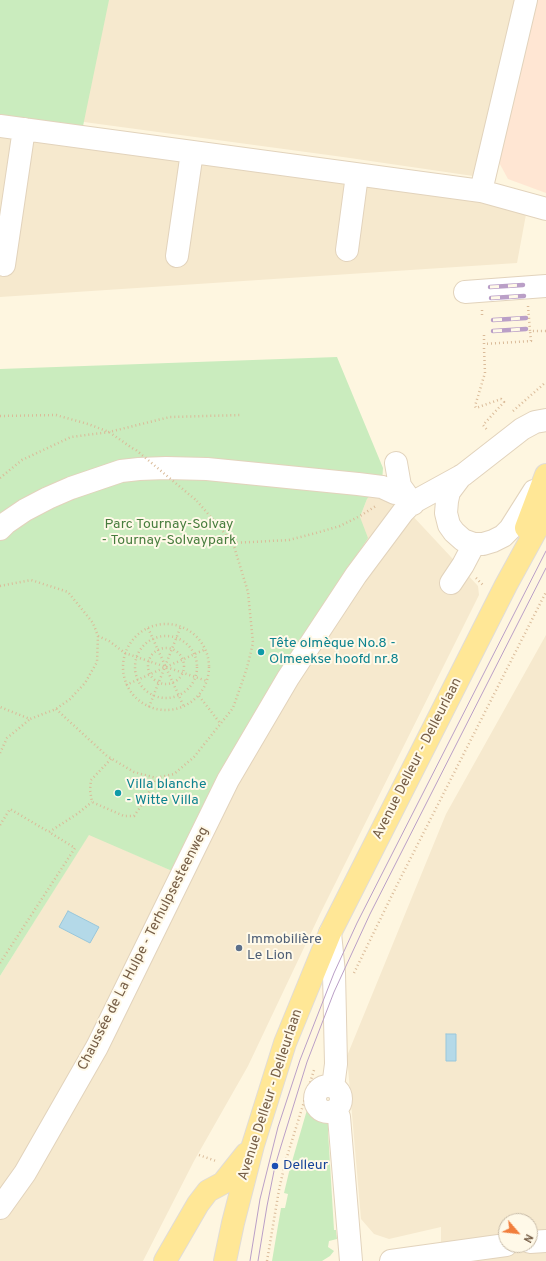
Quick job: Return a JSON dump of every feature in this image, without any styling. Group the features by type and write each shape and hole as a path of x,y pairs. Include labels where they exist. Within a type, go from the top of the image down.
{"main road":[{"path":"506,585 546,475"},
{"path":"506,585 546,512"},
{"name":"Avenue Delleur - Delleurlaan","path":"225,1261 253,1145 288,1034 330,933 506,585"},
{"path":"165,1261 198,1204 208,1191 224,1183 253,1145"}],"street":[{"path":"481,192 526,0"},
{"path":"0,126 481,192 546,209"},
{"path":"4,265 24,129"},
{"path":"177,256 192,152"},
{"path":"346,250 357,175"},
{"path":"465,292 546,286"},
{"name":"Chaussée de La Hulpe - Terhulpsesteenweg","path":"0,1208 25,1173 97,1047 228,780 284,684 356,575 403,512 404,497 463,475 522,430 535,422 546,420"},
{"path":"396,463 400,486 404,497"},
{"path":"0,529 25,510 71,488 121,472 139,469 207,469 358,484 382,487 404,497 421,510 446,507"},
{"path":"463,475 449,492 446,507 449,525 454,532 464,540 474,544 483,544 503,536 510,529 546,471"},
{"path":"451,584 474,544"},
{"path":"330,933 334,973 336,1064 333,1087 324,1087 320,1089 316,1093 316,1103 321,1111 331,1113 336,1111 339,1118 351,1261"},
{"path":"391,1261 428,1258 498,1246"}],"path":[{"path":"484,335 484,344 531,341 528,306 525,306"},
{"path":"530,331 546,331"},
{"path":"484,348 485,373 475,406 476,408 501,399 504,402 483,425 488,431"},
{"path":"0,416 56,415 88,424 109,432 136,450 197,502 233,543 248,592 254,643 233,708 194,757 174,774 156,778 134,772 111,759 81,734 56,709"},
{"path":"0,478 22,460 72,437 109,432 170,417 241,415"},
{"path":"233,543 289,540 340,526 404,497"},
{"path":"0,586 30,580 68,592 92,623 98,636 97,662 85,683 70,699 56,709 30,719 7,738 0,752"},
{"path":"351,978 386,906 546,592"},
{"path":"165,623 181,626 196,635 206,649 210,664 207,681 199,696 184,707 166,711 149,707 135,698 126,684 123,669 125,652 133,639 148,628 165,623"},
{"path":"149,707 181,626"},
{"path":"148,628 184,707"},
{"path":"166,635 177,637 187,643 195,654 198,664 196,677 188,689 179,696 167,698 153,696 144,690 137,680 134,669 136,656 142,646 153,638 166,635"},
{"path":"98,636 108,640 125,652 207,681"},
{"path":"164,648 172,649 179,653 183,660 184,665 182,673 178,679 173,682 166,684 159,682 154,680 150,674 148,661 152,654 158,650 164,648"},
{"path":"126,684 206,649"},
{"path":"199,696 220,723"},
{"path":"0,708 30,719"},
{"path":"92,802 90,790 92,780 111,759"},
{"path":"92,802 124,816 134,816 144,802 156,778"},
{"path":"49,832 77,814 92,802"},
{"path":"0,825 10,809 75,848 0,963"},
{"path":"267,1261 284,1163 315,1067"},
{"path":"199,1155 221,1164"}],"shaded area":[{"path":"67,0 527,0 480,177 84,122"},
{"path":"530,0 546,0 546,193 508,179 496,157"},
{"path":"0,133 10,138 13,144 31,140 175,158 178,162 196,165 203,159 339,178 346,185 367,184 527,209 517,263 0,297"},
{"path":"382,483 478,586 479,595 320,914 248,1066 194,1161 143,1261 0,1261 0,976 89,834 172,871 360,517 367,499"},
{"path":"546,635 546,1261 441,1261 441,1227 389,1239 374,1234 361,1219 347,1056 446,814"}],"green space":[{"path":"0,0 109,0 82,131 0,120"},
{"name":"Parc Tournay-Solvay - Tournay-Solvaypark","path":"337,357 383,468 382,483 367,499 360,517 368,538 263,699 172,871 89,835 0,976 0,369"},
{"path":"311,1096 311,1104 314,1110 329,1121 332,1131 328,1131 334,1230 336,1230 337,1239 329,1241 328,1247 334,1251 330,1256 322,1261 272,1261 281,1208 285,1208 288,1194 284,1193"}],"water":[{"path":"68,911 99,927 90,943 59,927"},
{"path":"446,1034 456,1034 456,1061 446,1061"}],"tram line":[{"path":"250,1261 260,1199 278,1127 300,1060 334,973 357,923 546,551"},
{"path":"258,1261 275,1166 307,1062 334,992 370,914 546,568"}],"railway":[{"path":"490,287 523,285"},
{"path":"491,298 524,296"},
{"path":"493,320 526,318"},
{"path":"493,331 526,329"}],"place":[{"name":"Tête olmèque No.8 - Olmeekse hoofd nr.8","path":"261,652"},
{"name":"Villa blanche - Witte Villa","path":"118,793"},
{"name":"Immobilière Le Lion","path":"239,948"},
{"name":"Delleur","path":"275,1166"}]}
